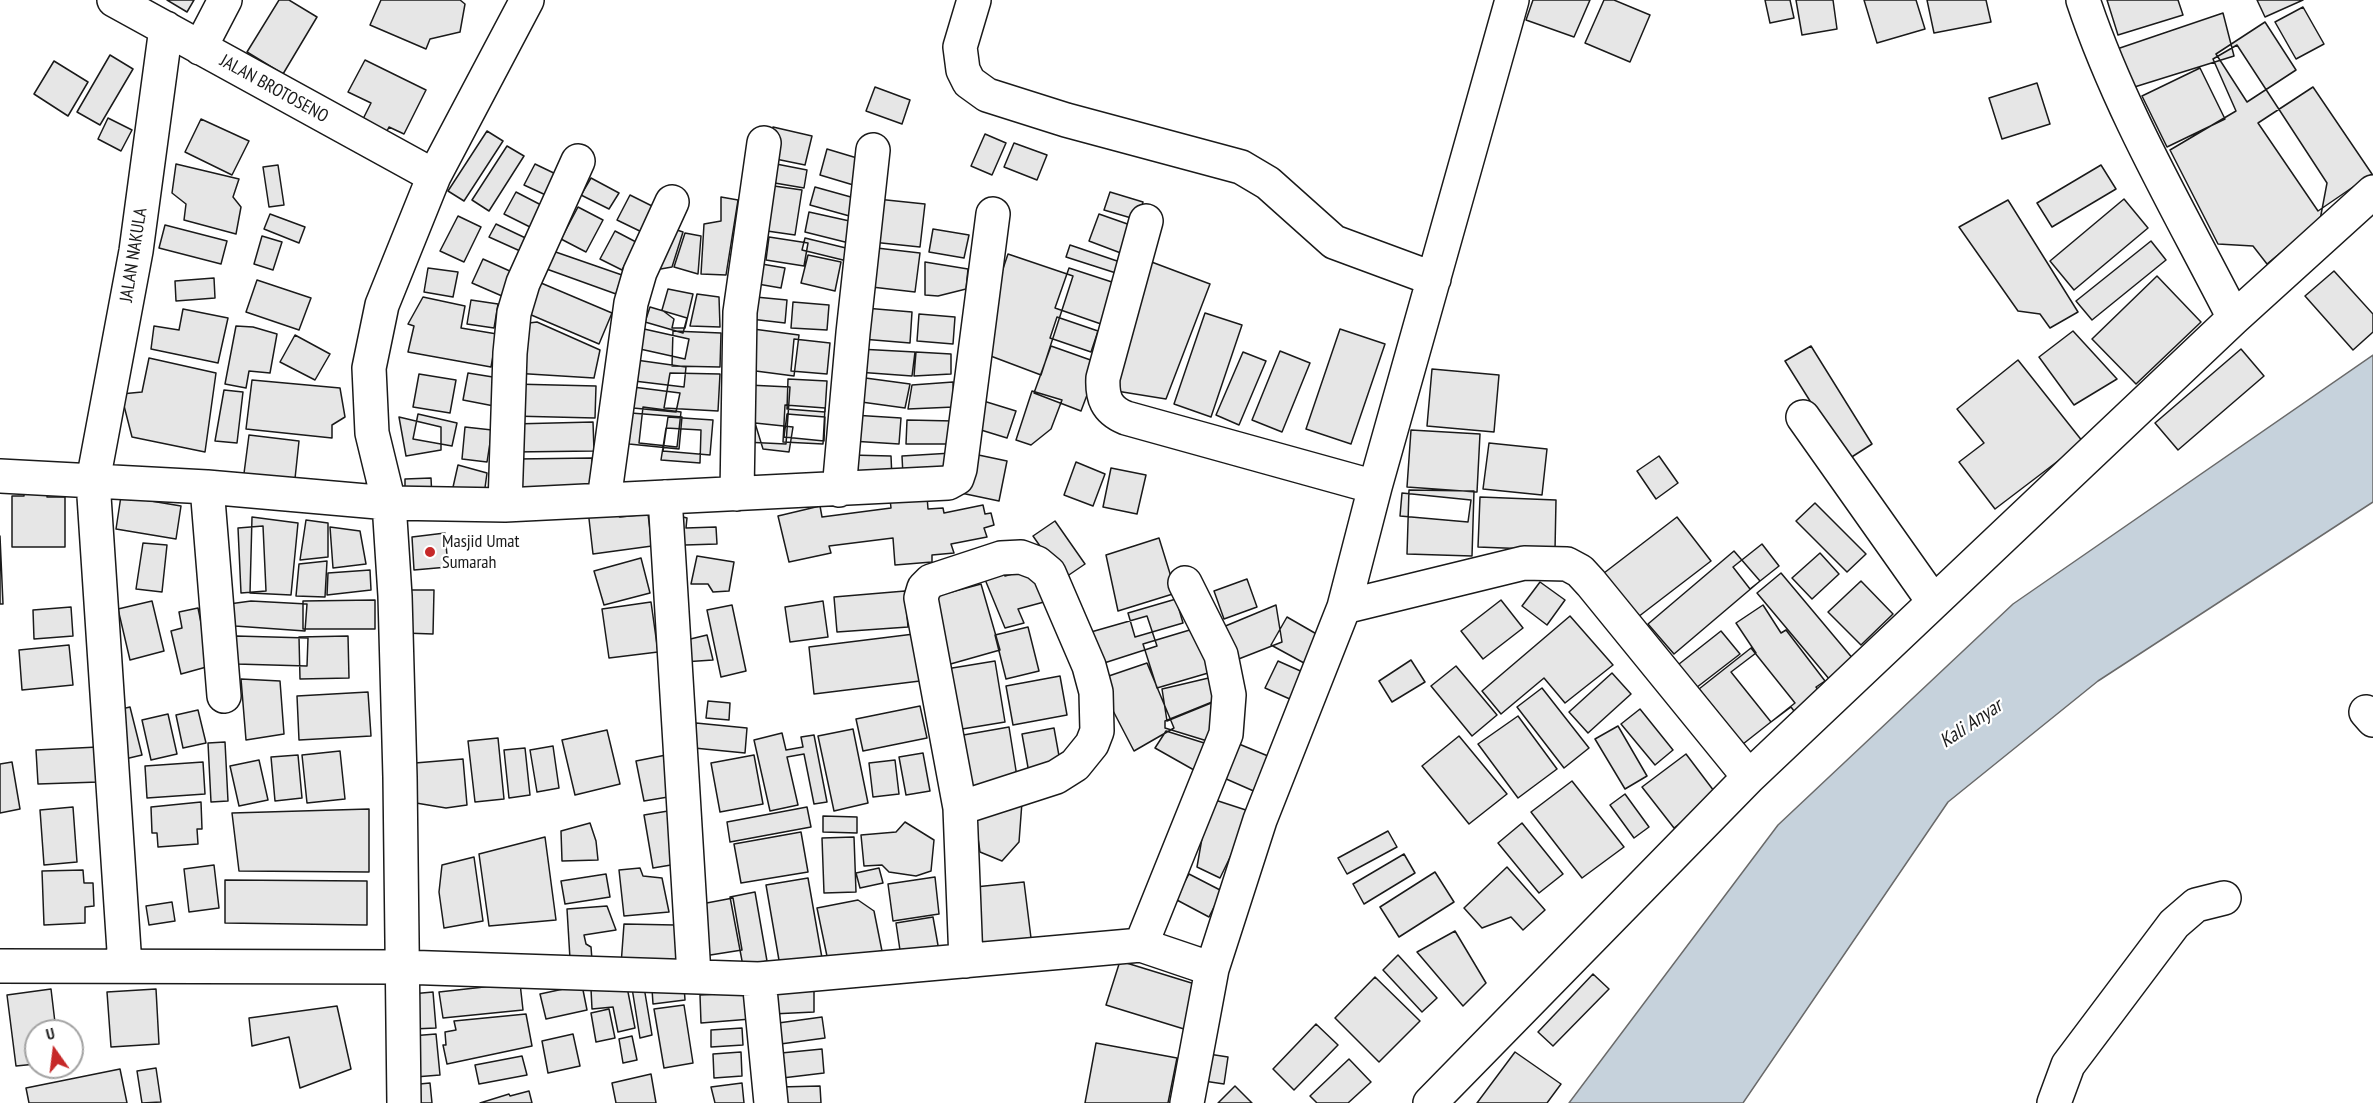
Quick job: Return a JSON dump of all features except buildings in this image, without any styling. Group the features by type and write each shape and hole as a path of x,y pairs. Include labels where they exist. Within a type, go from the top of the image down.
{"street":[{"name":"JALAN BROTOSENO","path":"114,0 434,176"},
{"path":"200,48 225,0"},
{"path":"404,1103 395,596 389,503 372,433 369,368 382,305 434,176 527,0"},
{"path":"974,0 960,47 963,70 969,82 987,95 1066,120 1241,167 1268,183 1334,242 1434,279"},
{"path":"1187,1103 1212,969 1260,820 1344,607 1375,487 1512,0"},
{"path":"2083,0 2098,43 2141,138 2234,318"},
{"name":"JALAN NAKULA","path":"124,966 93,481 136,251 166,28"},
{"path":"737,494 740,312 764,143"},
{"path":"839,490 873,150"},
{"path":"505,505 510,354 514,313 523,283 578,161"},
{"path":"1430,1103 1749,777 2234,318 2373,192"},
{"path":"604,500 631,303 640,272 672,202"},
{"path":"0,476 207,487 389,503 505,505 948,483 957,478 960,469 993,214"},
{"path":"1146,221 1103,378 1104,402 1117,414 1126,417 1375,487"},
{"path":"1803,417 1933,601"},
{"path":"207,487 224,696"},
{"path":"666,497 694,975"},
{"path":"960,808 1056,777 1075,765 1092,744 1097,731 1096,692 1089,666 1057,591 1049,573 1037,563 1021,557 1001,558 943,576 931,581 924,588 922,608 960,808 966,961"},
{"path":"1344,607 1524,562 1567,564 1580,571 1591,583 1749,777"},
{"path":"1141,945 1226,734 1229,695 1221,656 1185,583"},
{"path":"2054,1103 2068,1065 2174,924 2196,905 2224,898"},
{"path":"0,966 401,968 694,975 759,979 1141,945 1212,969"},
{"path":"759,979 771,1103"}],"water":[{"name":"Kali Anyar","path":"2373,355 2373,502 2098,681 1948,802 1743,1103 1569,1103 1778,825 2013,604"}],"place":[{"name":"Masjid Umat Sumarah","path":"430,552"}]}
